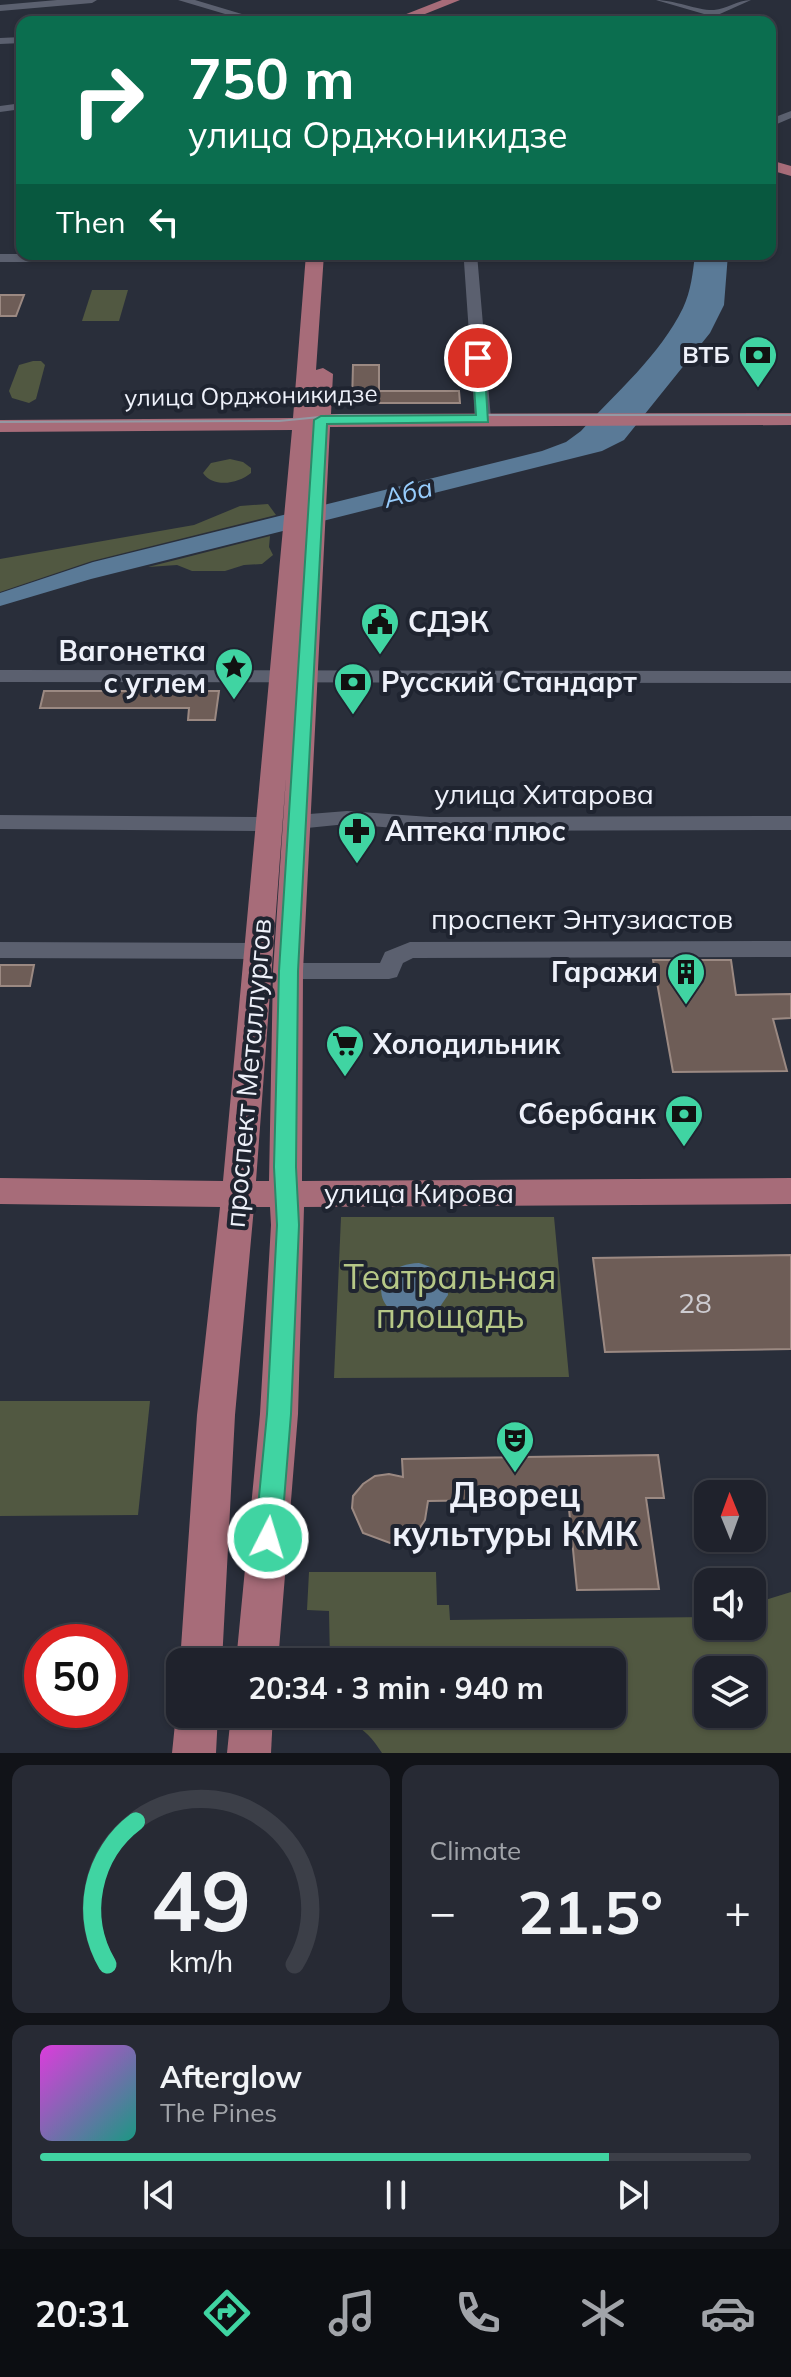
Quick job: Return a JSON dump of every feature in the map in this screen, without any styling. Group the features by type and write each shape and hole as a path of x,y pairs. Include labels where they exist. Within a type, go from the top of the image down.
{"main road":[{"path":"410,16 454,0"},
{"name":"проспект Металлургов","path":"202,1648 216,1415 258,951 282,823 296,673 323,260"},
{"name":"улица Орджоникидзе","path":"0,426 791,409"},
{"name":"улица Орджоникидзе","path":"660,414 791,419"},
{"name":"улица Орджоникидзе","path":"0,415 311,417"},
{"name":"проспект Металлургов","path":"258,1648 279,1414 287,1194 288,971 282,823"},
{"name":"улица Кирова","path":"0,1191 237,1194 791,1191"},
{"path":"194,1753 196,1728"},
{"path":"249,1753 251,1728"}],"street":[{"path":"0,8 92,0"},
{"path":"661,0 714,13"},
{"path":"707,16 746,0"},
{"path":"192,1 243,16"},
{"path":"470,260 482,414"},
{"path":"0,676 296,673 791,677"},
{"name":"улица Хитарова","path":"0,822 282,823 322,818 385,817 430,824 791,823"},
{"name":"проспект Энтузиастов","path":"288,971 389,971 393,958 410,950 791,949"},
{"path":"0,950 258,951"}],"green space":[{"path":"92,290 128,290 119,321 82,321"},
{"path":"41,361 45,365 36,399 29,403 12,398 9,391 19,365"},
{"path":"230,459 243,462 251,468 251,473 226,483 213,481 203,473 211,463"},
{"path":"268,504 276,515 92,561 0,592 0,559 194,525 240,506"},
{"path":"270,536 269,547 273,555 262,564 225,571 192,571 177,565 148,567"},
{"name":"Театральная площадь","path":"341,1217 554,1217 569,1377 334,1378"},
{"path":"0,1401 150,1401 138,1515 0,1516"},
{"path":"309,1572 436,1572 437,1605 449,1605 450,1620 694,1617 694,1640 766,1640 766,1600 791,1592 791,1753 382,1753 360,1728 626,1728 626,1648 330,1648 329,1611 307,1610"}],"water":[{"name":"Аба","path":"694,260 728,260 724,305 710,333 624,440 602,451 91,579 0,606 0,593 93,562 542,451 566,442 581,431 650,358 686,302"},
{"path":"419,1263 440,1274 446,1283 448,1295 435,1314 416,1318 400,1316 382,1298 382,1286 387,1275 399,1267"}],"building":[{"path":"0,295 24,295 16,316 0,316"},
{"path":"353,365 379,365 379,391 459,391 460,403 352,403"},
{"path":"44,691 219,691 215,720 188,720 189,708 40,708"},
{"name":"Гаражи","path":"653,960 731,960 736,995 791,994 791,1018 773,1019 787,1071 673,1072"},
{"path":"0,965 34,965 30,986 0,986"},
{"path":"791,1255 791,1349 605,1352 593,1258"},
{"name":"Дворец культуры КМК","path":"658,1455 664,1498 646,1498 659,1589 577,1590 568,1499 428,1501 425,1520 417,1532 406,1540 390,1543 363,1533 352,1508 353,1496 375,1476 389,1474 403,1477 402,1459"}],"tram line":[{"path":"0,422 279,421 340,415 791,415"}],"place":[{"name":"ВТБ","path":"758,389"},
{"name":"СДЭК","path":"380,656"},
{"name":"Вагонетка с углем","path":"234,701"},
{"name":"Русский Стандарт","path":"353,716"},
{"name":"Аптека плюс","path":"357,865"},
{"name":"Гаражи","path":"686,1006"},
{"name":"Холодильник","path":"345,1078"},
{"name":"Сбербанк","path":"684,1148"},
{"name":"Дворец культуры КМК","path":"515,1474"}],"route":[{"path":"268,1538 279,1414 288,1225 285,1167 288,971 321,420 483,419 478,358"}]}
